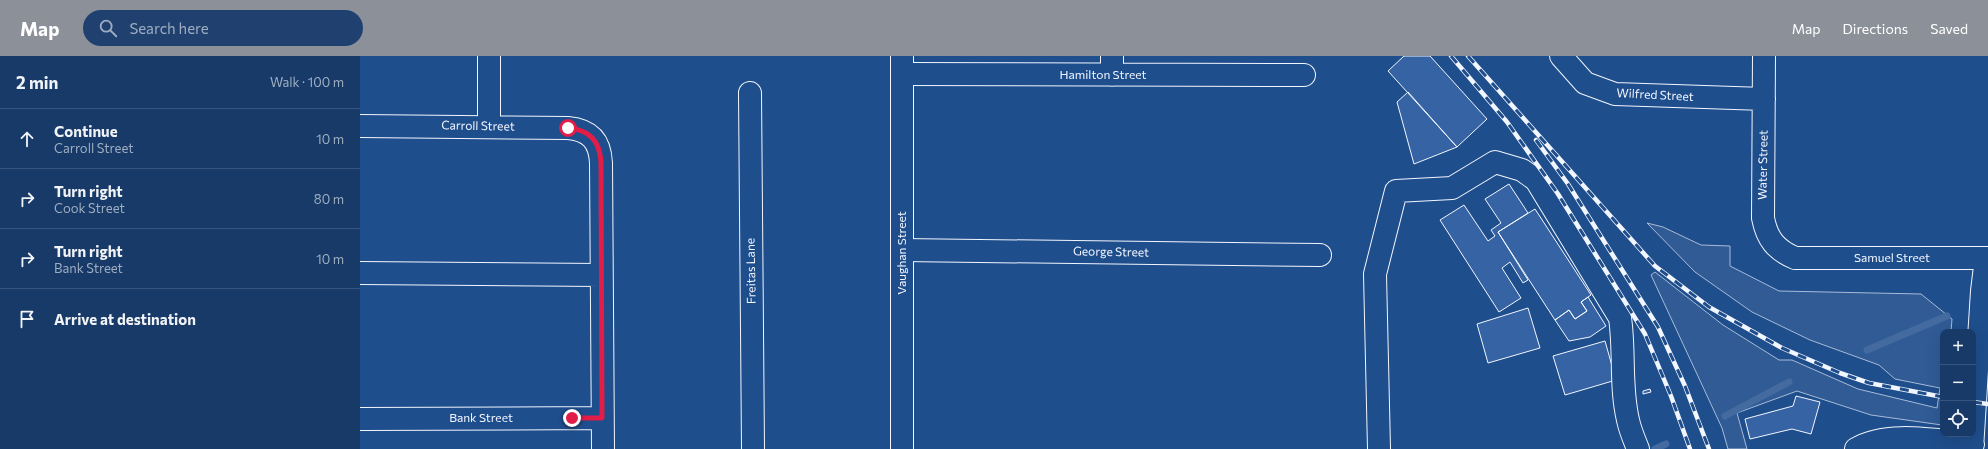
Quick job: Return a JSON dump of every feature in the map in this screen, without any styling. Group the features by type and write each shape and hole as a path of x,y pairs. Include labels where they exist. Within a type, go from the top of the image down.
{"street":[{"path":"489,56 489,126"},
{"name":"Wilfred Street","path":"1561,56 1585,83 1615,94 1764,99"},
{"name":"Water Street","path":"1764,56 1763,218 1766,233 1773,245 1784,253 1795,258"},
{"name":"Hamilton Street","path":"902,65 1112,65 1304,75"},
{"name":"Vaughan Street","path":"902,65 902,449"},
{"name":"Freitas Lane","path":"750,92 753,449"},
{"name":"Carroll Street","path":"360,126 489,126 578,129 587,132 593,138 600,153 601,275"},
{"path":"1379,449 1374,274 1396,191 1452,188 1495,162 1514,166 1536,180 1620,318 1623,336 1625,399 1628,419 1636,444"},
{"name":"George Street","path":"902,250 1320,255"},
{"name":"Samuel Street","path":"1795,258 1987,258"},
{"path":"1856,449 1865,444 1881,440 1904,438 1972,447 1982,292 1987,258"},
{"path":"360,273 601,275 603,449"},
{"name":"Bank Street","path":"360,419 602,418"}],"shaded area":[{"path":"1647,223 1663,227 1701,245 1730,246 1730,266 1779,291 1921,294 1952,319 1951,329 1940,329 1940,388 1895,379 1879,365 1810,340 1752,312 1695,272"},
{"path":"1655,272 1723,325 1779,360 1792,360 1858,389 1937,408 1940,388 1940,425 1871,415 1797,391 1737,413 1747,449 1728,449 1722,428 1651,275"}],"building":[{"path":"1404,56 1430,56 1487,119 1457,147 1388,71"},
{"path":"1408,92 1457,147 1414,164 1397,102"},
{"path":"1509,184 1528,213 1498,232 1528,280 1523,283 1510,262 1502,268 1521,298 1499,312 1440,220 1464,205 1488,241 1495,236 1491,230 1501,223 1485,199"},
{"path":"1535,209 1591,295 1581,302 1587,311 1575,319 1569,310 1555,320 1498,232"},
{"path":"1588,297 1606,326 1590,337 1569,341 1555,320 1569,310 1575,319 1587,311 1581,302"},
{"path":"1528,308 1540,348 1488,363 1477,324"},
{"path":"1605,341 1616,380 1565,395 1553,356"},
{"path":"1650,389 1651,392 1643,394 1643,391"},
{"path":"1796,396 1820,402 1811,434 1792,429 1750,439 1745,419 1793,406"}],"waterway":[{"path":"1867,350 1947,316"},
{"path":"1725,416 1789,382"},
{"path":"1655,449 1666,444"}],"railway":[{"path":"1451,56 1507,122 1558,194 1645,334 1671,396 1690,449"},
{"path":"1468,56 1655,266 1709,307 1782,348 1840,373 1869,383 1940,396"},
{"path":"1536,140 1568,184 1658,327 1685,386 1709,449"},
{"path":"1976,402 1988,404"}],"route":[{"path":"568,128 587,132 593,138 598,145 601,163 602,418 572,418"}]}
